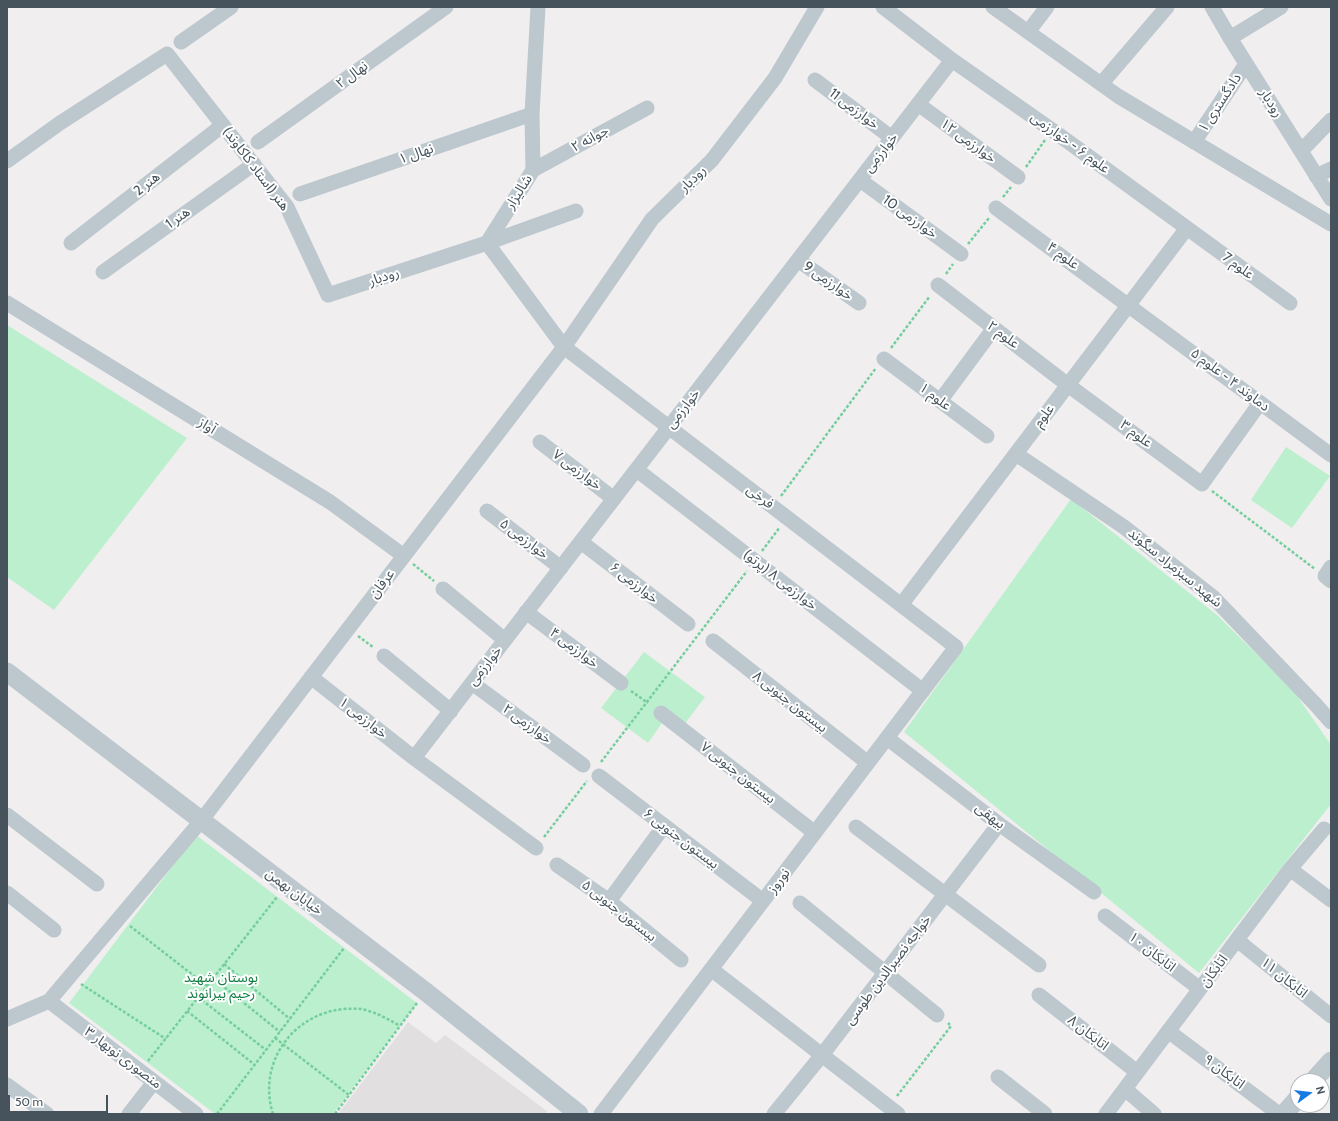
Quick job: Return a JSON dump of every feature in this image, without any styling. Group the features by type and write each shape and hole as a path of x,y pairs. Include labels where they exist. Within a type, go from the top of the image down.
{"street":[{"path":"181,42 231,7"},
{"name":"نهال ۲","path":"258,142 446,7"},
{"name":"شالیزار","path":"487,243 533,170 532,114 538,7"},
{"name":"رودبار","path":"564,347 652,218 712,160 775,78 817,7"},
{"name":"علوم ۶ - خوارزمی","path":"883,7 952,60 1053,130 1187,228"},
{"path":"993,7 1118,96 1331,224"},
{"path":"1028,32 1047,7"},
{"path":"1101,84 1166,7"},
{"name":"رودبار","path":"1212,7 1331,199"},
{"path":"1230,38 1281,7"},
{"name":"هنر (استاد کاکاوند)","path":"7,161 60,123 167,54 287,206 328,295"},
{"name":"خوارزمی","path":"414,758 952,60"},
{"name":"دادگستری ۱","path":"1194,142 1246,64"},
{"name":"خوارزمی 11","path":"815,80 892,138"},
{"name":"خوارزمی ۱۲","path":"918,104 1018,177"},
{"name":"جوانه ۲","path":"533,170 647,108"},
{"name":"نهال ۱","path":"300,194 532,114"},
{"path":"1300,151 1331,120"},
{"name":"هنر 2","path":"71,243 223,125"},
{"name":"هنر 1","path":"103,272 254,164"},
{"path":"1316,176 1331,169"},
{"name":"خوارزمی 10","path":"860,180 960,254"},
{"name":"علوم ۴","path":"996,208 1129,305"},
{"name":"رودبار","path":"328,295 487,243 576,211"},
{"name":"علوم 7","path":"1187,228 1290,303"},
{"name":"علوم","path":"901,604 1187,228"},
{"path":"487,243 564,347"},
{"name":"خوارزمی 9","path":"798,260 859,303"},
{"name":"علوم ۲","path":"938,285 1068,385"},
{"name":"آواز","path":"7,303 330,502 404,556"},
{"name":"دماوند ۴ - علوم ۵","path":"1129,305 1331,455"},
{"path":"940,401 994,328"},
{"name":"فرخی","path":"564,347 956,647"},
{"name":"عرفان","path":"49,1002 201,821 564,347"},
{"name":"علوم ۱","path":"884,359 986,436"},
{"name":"علوم ۳","path":"1068,385 1202,484"},
{"path":"1202,484 1260,403"},
{"name":"خوارزمی ۷","path":"540,442 614,499"},
{"name":"شهید سبزمراد سگوند","path":"1016,454 1124,527 1214,598 1331,722"},
{"name":"خوارزمی ۸ (پرتو)","path":"637,470 923,691"},
{"name":"خوارزمی ۵","path":"487,511 561,568"},
{"name":"خوارزمی ۶","path":"581,542 688,624"},
{"path":"443,588 505,640"},
{"name":"خوارزمی ۴","path":"526,612 621,683"},
{"name":"بیستون جنوبی ۸","path":"712,641 868,763"},
{"name":"نوروز","path":"601,1114 956,647"},
{"path":"384,656 451,711"},
{"name":"خیابان بهمن","path":"7,672 426,992 579,1114"},
{"name":"خوارزمی ۱","path":"311,677 414,758 536,848"},
{"name":"خوارزمی ۲","path":"472,683 583,764"},
{"name":"بیستون جنوبی ۷","path":"661,713 815,833"},
{"name":"بیهقی","path":"887,738 999,824 1094,892"},
{"name":"بیستون جنوبی ۶","path":"595,774 762,902"},
{"path":"7,815 97,884"},
{"name":"خواجه نصیرالدین طوسی","path":"774,1114 822,1055 999,824"},
{"path":"609,901 664,826"},
{"path":"856,827 1040,965"},
{"name":"اتابکان","path":"1106,1114 1290,869 1324,829"},
{"name":"بیستون جنوبی ۵","path":"557,865 609,901 681,960"},
{"path":"1290,869 1331,900"},
{"path":"7,893 54,930"},
{"path":"800,903 937,1015"},
{"name":"اتابکان ۱۰","path":"1104,916 1200,989"},
{"name":"اتابکان ۱۱","path":"1237,940 1331,1016"},
{"path":"711,969 894,1111"},
{"name":"اتابکان ۸","path":"1039,994 1137,1072"},
{"path":"7,1019 49,1002"},
{"name":"منصوری نوبهار ۳","path":"49,1002 196,1114"},
{"name":"اتابکان ۹","path":"1168,1031 1279,1114"},
{"path":"998,1077 1045,1114"},
{"path":"129,1114 154,1082"},
{"path":"7,1085 47,1114"},
{"path":"1125,1089 1154,1114"}],"path":[{"path":"773,506 884,359 1053,130"},
{"path":"1202,484 1329,575"},
{"path":"536,848 595,774 787,517"},
{"path":"404,556 443,588"},
{"path":"348,628 384,656"},
{"path":"621,683 661,713"},
{"path":"140,1071 286,885"},
{"path":"119,918 207,986"},
{"path":"217,1114 353,937"},
{"path":"224,964 290,1019"},
{"path":"70,977 166,1039"},
{"path":"213,978 280,1032"},
{"path":"335,1114 426,992"},
{"path":"198,997 266,1050"},
{"path":"273,1114 270,1104 269,1083 273,1063 283,1044 298,1028 316,1016 338,1010 360,1009 381,1015 400,1026"},
{"path":"188,1011 255,1065"},
{"path":"894,1111 951,1026 937,1015"},
{"path":"275,1038 349,1095"}],"shaded area":[{"path":"408,1022 436,1043 445,1035 547,1111 545,1114 338,1114"}],"green space":[{"path":"7,325 187,438 54,610 7,577"},
{"path":"1286,447 1330,476 1292,528 1251,500"},
{"path":"1071,499 1217,615 1293,690 1331,745 1331,804 1199,973 904,732"},
{"path":"644,652 705,697 678,733 662,723 648,743 601,708"},
{"name":"بوستان شهید رحیم بیرانوند","path":"196,835 417,1003 333,1114 215,1114 69,1003"}]}
